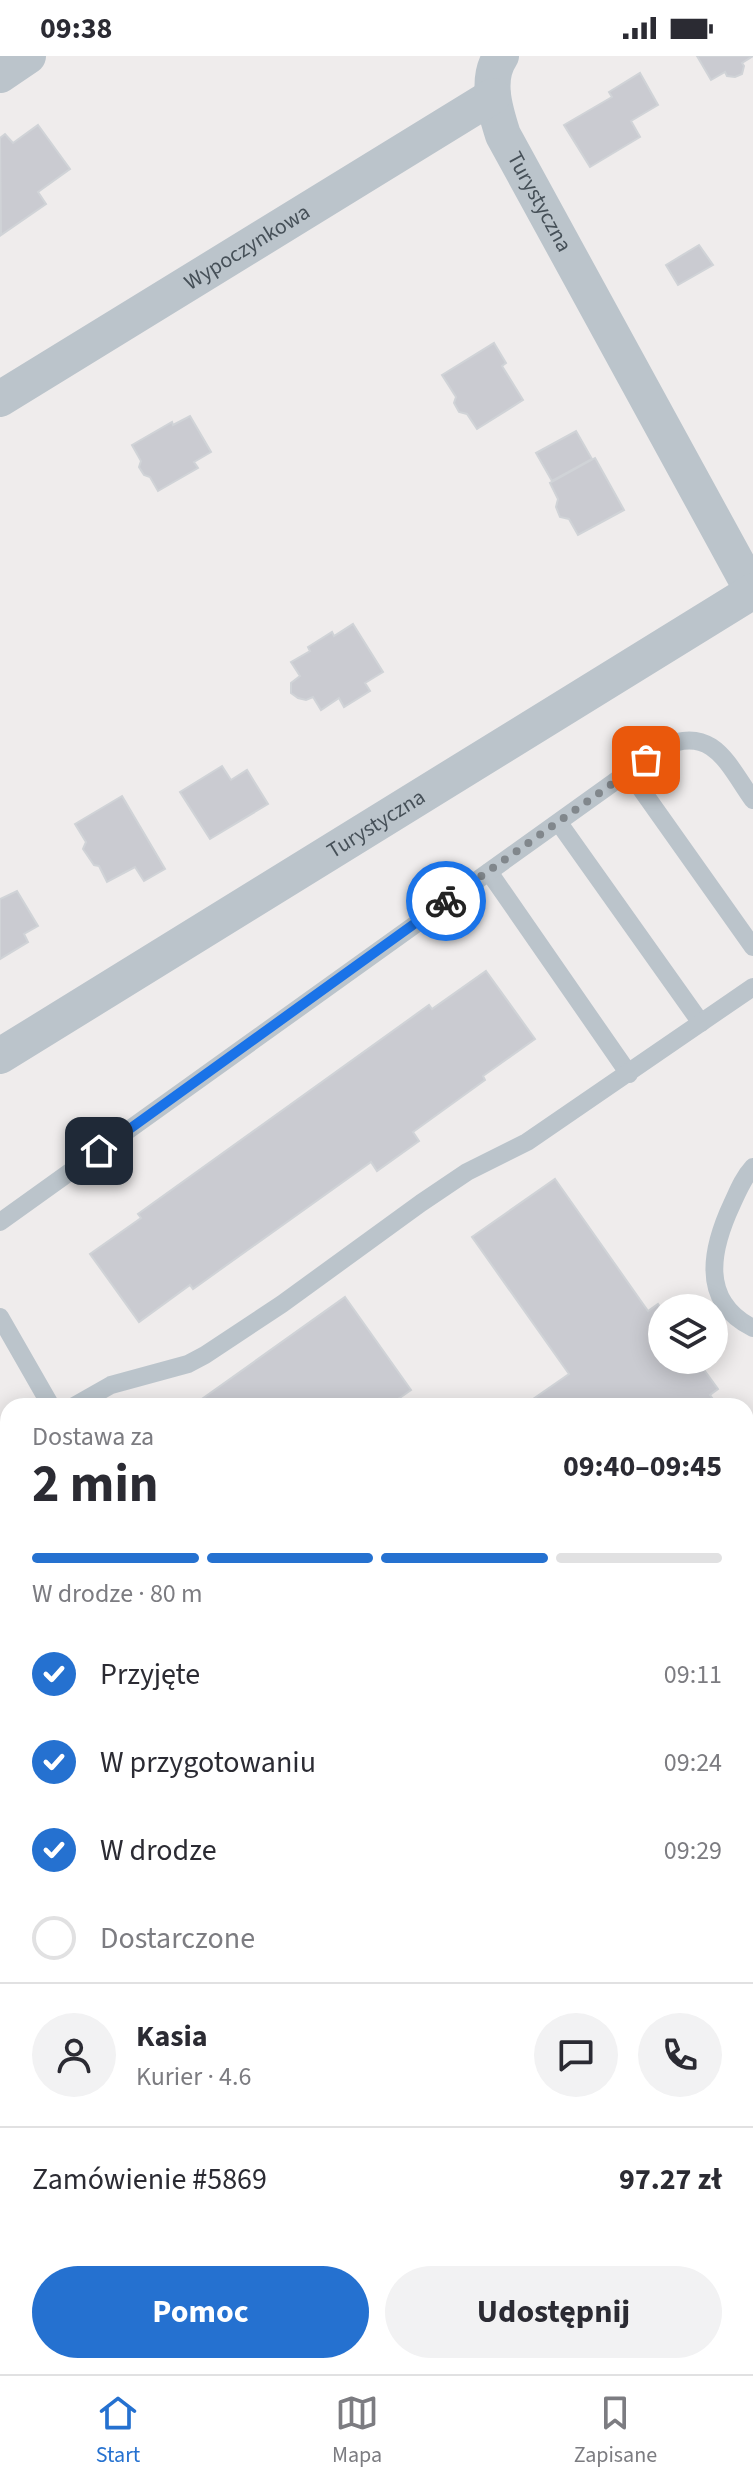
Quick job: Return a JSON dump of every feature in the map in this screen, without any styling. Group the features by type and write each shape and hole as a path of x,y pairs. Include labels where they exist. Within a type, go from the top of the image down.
{"street":[{"path":"0,75 28,56"},
{"name":"Turystyczna","path":"0,1056 753,592 503,135 493,96 496,63 501,56"},
{"name":"Wypoczynkowa","path":"0,399 493,96"}],"lane":[{"path":"0,1222 663,747 691,739 706,742 718,750 753,800"},
{"path":"629,772 753,947"},
{"path":"559,823 701,1023"},
{"path":"489,872 629,1074"},
{"path":"86,1398 127,1379 188,1364 205,1355 467,1172 527,1142 753,987"},
{"path":"753,1167 741,1184 721,1230 714,1270 717,1290 729,1310 753,1328"},
{"path":"0,1317 46,1398"}],"building":[{"path":"697,56 753,56 742,63 742,74 735,77 727,76 725,72 711,80"},
{"path":"640,73 658,105 631,121 640,137 590,167 564,125 612,97 609,92"},
{"path":"38,125 70,169 38,192 46,204 1,235 0,138 5,134 13,143"},
{"path":"699,245 713,265 678,285 666,265"},
{"path":"494,343 506,363 502,366 523,400 477,429 467,414 459,412 454,403 456,397 442,375"},
{"path":"190,416 211,452 194,462 198,468 158,491 150,477 144,475 139,467 141,461 132,445 172,422 173,425"},
{"path":"576,431 592,459 552,481 536,453"},
{"path":"595,458 624,510 578,535 569,519 560,517 556,507 558,499 550,483"},
{"path":"353,624 383,672 365,683 370,691 344,707 339,698 321,710 313,697 306,700 291,693 291,683 300,676 291,662 332,632 334,636"},
{"path":"222,766 231,780 247,770 268,804 210,839 180,792"},
{"path":"122,796 165,869 144,881 135,867 107,882 99,866 94,865 83,849 86,842 75,824"},
{"path":"17,891 38,926 24,934 28,942 0,959 0,899"},
{"path":"486,971 535,1039 413,1132 419,1141 377,1171 371,1162 193,1289 190,1285 139,1322 90,1254 141,1218 138,1214 429,1005 432,1009"},
{"path":"555,1179 648,1311 648,1374 707,1374 718,1389 710,1395 712,1398 534,1398 569,1374 472,1237"},
{"path":"345,1297 411,1390 400,1398 203,1398"}],"way so far":[{"path":"446,901 646,760"}],"route":[{"path":"99,1151 446,901"}]}
